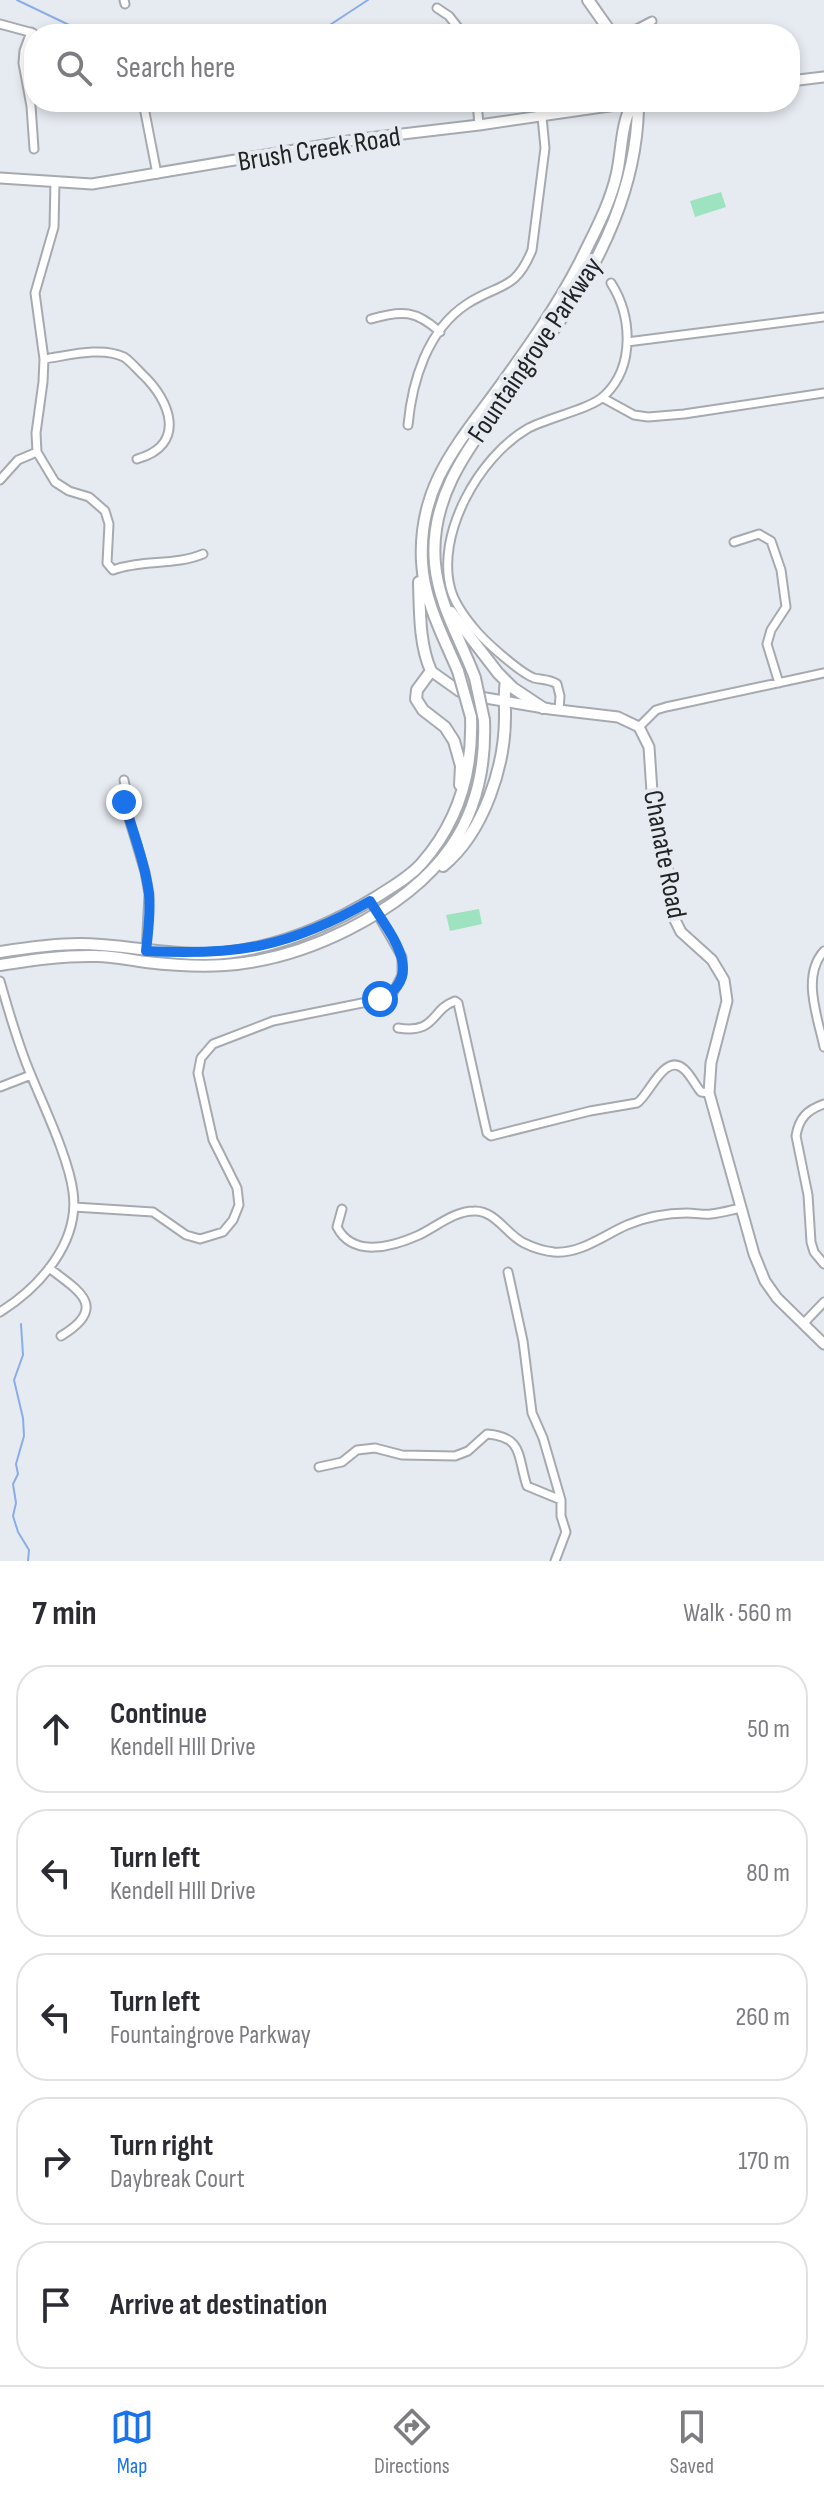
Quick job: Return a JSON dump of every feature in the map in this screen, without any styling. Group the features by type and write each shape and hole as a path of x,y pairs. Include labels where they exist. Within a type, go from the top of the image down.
{"main road":[{"path":"588,0 605,24"},
{"name":"Fountaingrove Parkway","path":"0,965 43,959 207,954 251,949 315,929 370,901 402,881 421,864 453,816 470,767 472,745 471,717 458,671 431,609 422,562 427,507 437,478 454,446 552,312 603,216 617,175 628,112"},
{"name":"Fountaingrove Parkway","path":"0,952 79,944 200,966 253,961 320,943 377,914 428,876 455,842 483,773 484,720 475,678 437,584 434,539 439,510 450,478 467,450 561,319 615,221 623,200 636,141 638,112"},
{"path":"422,544 418,565 420,608 425,658 431,671 417,690 416,699 423,710 445,727 459,754 460,788 453,816"},
{"path":"437,584 448,609 506,681 543,708"},
{"path":"428,876 452,858 469,837 486,806 496,779 506,681"}],"street":[{"path":"437,8 455,24"},
{"path":"646,24 652,21"},
{"path":"0,24 24,31"},
{"path":"800,80 824,77"},
{"path":"31,112 34,149"},
{"path":"145,112 157,174"},
{"path":"478,112 479,125"},
{"name":"Brush Creek Road","path":"0,178 92,184 360,139 573,112"},
{"path":"408,425 417,374 440,332 462,307 507,286 526,265 532,250 545,148 542,117"},
{"path":"55,182 54,227 35,293 44,359 36,424 37,452 55,482 69,491 89,497 105,511 109,524 107,563 113,570 143,562 189,560 203,554"},
{"path":"559,710 557,684 526,673 474,629 461,610 450,587 449,549 455,523 487,463 528,428 603,398 622,371 627,342 624,308 611,283"},
{"path":"371,319 406,313 426,320 440,332"},
{"path":"627,342 824,317"},
{"path":"44,359 112,353 125,357 157,388 168,413 167,438 162,447 137,459"},
{"path":"603,398 634,415 648,417 824,393"},
{"path":"0,480 18,460 37,452"},
{"path":"734,542 759,534 771,541 781,570 786,607 771,630 767,644 779,683"},
{"path":"431,671 459,691 543,708 618,717 639,727 656,710 666,707 824,673"},
{"name":"Chanate Road","path":"639,727 651,754 653,807 665,850 675,920 681,932 712,960 727,991 725,1016 711,1063 709,1093 754,1254 765,1281 783,1305 824,1344"},
{"path":"124,780 124,802 149,894 146,956"},
{"path":"74,1207 153,1212 186,1235 200,1239 223,1232 233,1220 239,1205 237,1188 213,1140 198,1073 201,1058 213,1044 273,1021 377,1000 394,991 402,975 402,957 370,901"},
{"path":"824,951 813,973 812,989 824,1047"},
{"path":"0,981 31,1075 70,1175 74,1207 69,1232 49,1268 19,1300 0,1312"},
{"path":"398,1028 417,1030 431,1022 448,1003 458,1003 487,1133 491,1136 590,1111 637,1103 658,1075 675,1066 683,1068 701,1092 709,1093"},
{"path":"0,1087 31,1075"},
{"path":"824,1104 808,1110 797,1127 796,1136 808,1195 811,1242 814,1252 824,1264"},
{"path":"342,1209 337,1227 342,1235 349,1241 368,1247 420,1235 460,1214 476,1210 493,1217 524,1243 556,1252 582,1247 647,1218 677,1213 716,1214 741,1208"},
{"path":"49,1268 83,1294 85,1302 82,1318 61,1336"},
{"path":"508,1272 523,1341 532,1413 543,1438 561,1500 561,1516 566,1532 555,1561"},
{"path":"804,1323 824,1302"},
{"path":"319,1467 342,1462 357,1450 375,1448 402,1455 455,1456 468,1451 487,1434 504,1435 517,1445 527,1486 561,1500"}],"green space":[{"path":"721,192 726,207 695,217 690,201"},
{"path":"479,909 482,924 450,931 446,915"}],"waterway":[{"path":"17,0 67,24"},
{"path":"331,24 368,0"},
{"path":"21,1324 23,1355 14,1380 24,1436 16,1464 18,1474 13,1484 16,1503 13,1516 29,1550 28,1561"}],"route":[{"path":"124,802 149,894 146,951 207,954 251,949 315,929 370,901 400,949 404,965 394,991 380,999"}]}
